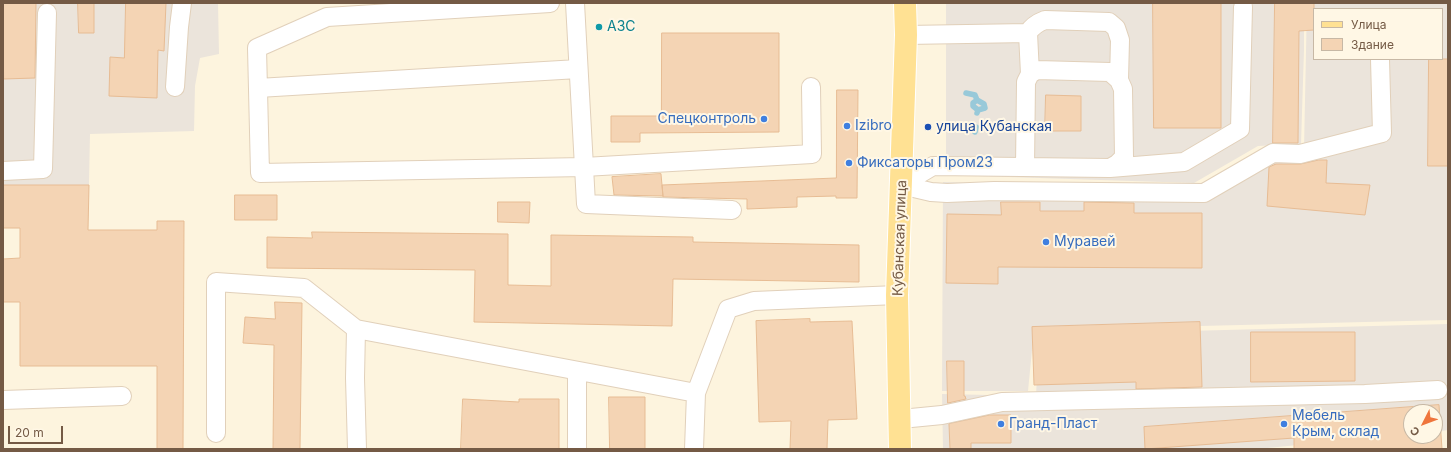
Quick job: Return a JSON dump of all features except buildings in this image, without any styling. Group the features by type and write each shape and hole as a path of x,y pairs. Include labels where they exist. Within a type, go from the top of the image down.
{"main road":[{"name":"Кубанская улица","path":"900,449 897,295 906,35 905,3"}],"lane":[{"path":"176,87 179,27 182,3"},
{"path":"550,3 327,17 257,48 260,173 584,167 812,154 811,87"},
{"path":"575,3 586,204 732,210"},
{"path":"901,185 933,166 1110,168 1184,162 1240,129 1243,7"},
{"path":"3,171 43,169 47,13"},
{"path":"1025,167 1026,82 1030,74 1028,33 1031,28 1045,20 1109,22 1116,28 1120,40 1119,80 1123,90 1124,157 1110,168"},
{"path":"906,35 1028,33"},
{"path":"901,185 931,192 946,193 994,191 1204,193 1273,153 1300,154 1382,133 1380,60"},
{"path":"258,88 578,69"},
{"path":"1030,74 1037,70 1110,72 1119,80"},
{"path":"216,433 216,282 304,288 356,329 696,393"},
{"path":"694,449 696,393 728,309 754,300 897,295"},
{"path":"356,329 355,378 357,449"},
{"path":"577,371 577,449"},
{"path":"900,419 942,416 1002,402 1365,394 1438,390"},
{"path":"3,400 122,396"}],"shaded area":[{"path":"3,3 218,3 219,54 200,58 195,86 194,131 90,134 88,229 3,228"},
{"path":"946,3 1304,3 1301,144 1258,146 1194,183 946,175"},
{"path":"1307,3 1448,3 1448,320 1034,330 1028,391 942,391 943,182 1195,187 1263,150 1304,149"},
{"path":"1448,324 1448,430 1443,431 1443,404 1403,404 1403,435 1257,449 943,449 942,394 1036,396 1039,335"}],"waterway":[{"path":"966,93 975,95 977,100 984,104 985,108 978,110 977,113"},
{"path":"977,100 973,103 973,106 978,110"},
{"path":"975,132 976,127"}],"place":[{"name":"АЗС","path":"599,27"},
{"name":"Спецконтроль","path":"764,119"},
{"name":"Izibro","path":"847,126"},
{"name":"улица Кубанская","path":"928,127"},
{"name":"Фиксаторы Пром23","path":"849,163"},
{"name":"Муравей","path":"1046,242"},
{"name":"Гранд-Пласт","path":"1001,424"},
{"name":"Мебель Крым, склад","path":"1284,424"}]}
